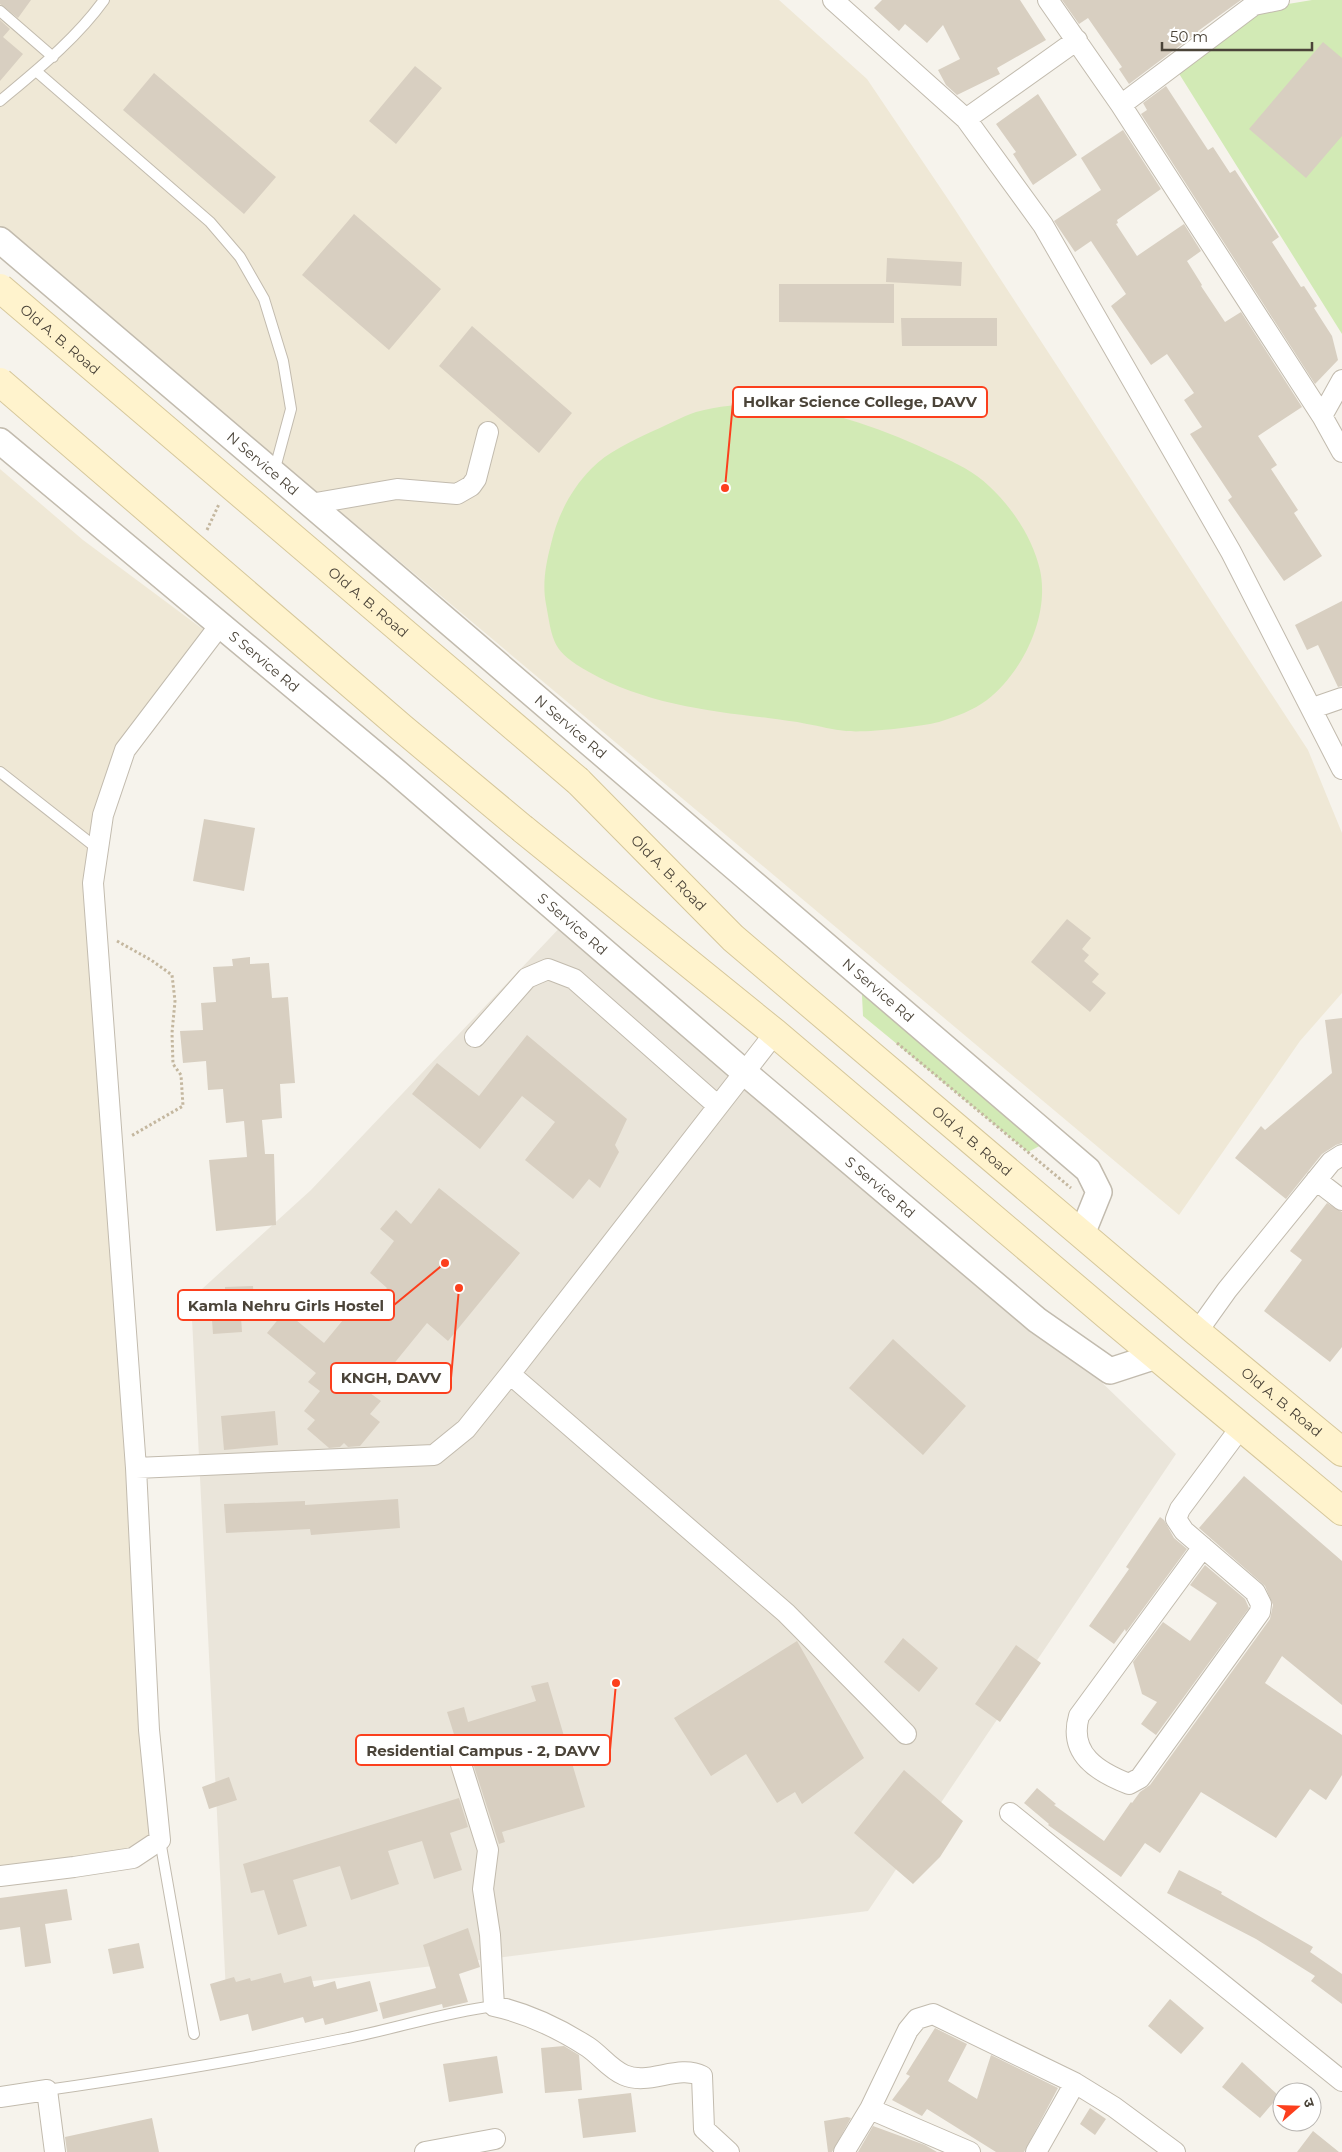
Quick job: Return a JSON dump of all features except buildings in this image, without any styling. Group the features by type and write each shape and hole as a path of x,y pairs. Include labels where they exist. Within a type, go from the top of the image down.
{"main road":[{"name":"Old A. B. Road","path":"0,288 578,781 733,938 1197,1332 1342,1452"},
{"path":"0,382 402,728 523,829 775,1033 1342,1511"}],"street":[{"path":"833,0 966,119 1043,225 1231,552 1342,769"},
{"path":"1048,0 1121,105 1322,416 1342,452"},
{"path":"1121,105 1254,5 1279,0"},
{"path":"966,119 1076,40"},
{"name":"N Service Rd","path":"0,240 1088,1170 1099,1192 1082,1234"},
{"path":"1322,416 1342,380"},
{"path":"310,504 359,494 397,490 457,494 471,486 476,479 488,432"},
{"name":"S Service Rd","path":"0,441 393,769 744,1072 1037,1320 1110,1371 1156,1356"},
{"path":"0,1876 133,1858 160,1840 149,1730 136,1468 93,883 103,815 125,750 220,624"},
{"path":"1312,708 1342,698"},
{"path":"474,1037 527,978 548,969 574,979 718,1106"},
{"path":"136,1468 434,1455 466,1429 775,1033"},
{"path":"1197,1332 1227,1290 1316,1180 1331,1162 1342,1154"},
{"path":"1316,1180 1342,1200"},
{"path":"510,1374 786,1613 906,1734"},
{"path":"1203,1547 1079,1716 1075,1730 1079,1744 1090,1762 1105,1775 1129,1784 1140,1778 1260,1612 1261,1604 1255,1592 1203,1547 1184,1531 1176,1519 1180,1509 1241,1427"},
{"path":"459,1758 488,1850 483,1889 490,1935 494,2006 514,2010 566,2034 589,2048 623,2075 635,2079 692,2072 702,2076 704,2129 729,2152"},
{"path":"1010,1813 1342,2081"},
{"path":"844,2152 870,2109 908,2030 917,2019 933,2014 1076,2083 1114,2107 1175,2152"},
{"path":"1036,2152 1076,2083"},
{"path":"0,2097 46,2090 55,2152"},
{"path":"870,2109 970,2152"},
{"path":"425,2152 495,2139"}],"lane":[{"path":"0,101 53,57 104,0"},
{"path":"0,12 53,57"},
{"path":"36,70 210,222 240,258 264,299 283,361 291,409 274,473"},
{"path":"0,772 98,849"},
{"path":"160,1840 194,2034"},
{"path":"46,2090 211,2065 340,2040 462,2010 494,2006"}],"path":[{"path":"207,530 219,504"},
{"path":"96,930 151,960 172,975 174,1001 173,1064 181,1075 183,1106 112,1147"}],"shaded area":[{"path":"0,0 779,0 867,79 952,205 1308,750 1342,833 1342,993 1300,1041 1179,1215 0,226"},
{"path":"0,469 83,540 212,636 125,750 93,883 160,1840 133,1858 0,1876"},
{"path":"567,920 1037,1320 1176,1454 868,1911 226,1992 191,1299 311,1190"}],"green space":[{"path":"1312,0 1342,0 1342,334 1178,72 1253,10"},
{"path":"774,402 838,416 879,429 958,465 978,476 998,494 1020,524 1037,558 1042,588 1041,606 1031,642 1022,659 1000,688 982,704 958,715 930,724 879,730 841,730 792,721 699,709 653,698 610,683 589,672 568,658 556,645 550,628 545,596 546,566 561,514 571,494 584,477 604,457 620,447 690,414 725,406"},
{"path":"861,974 1053,1139 1028,1152 863,1016"}],"place":[{"name":"Holkar Science College, DAVV","path":"725,488"},
{"name":"Kamla Nehru Girls Hostel","path":"445,1263"},
{"name":"KNGH, DAVV","path":"459,1288"},
{"name":"Residential Campus - 2, DAVV","path":"616,1683"}]}
